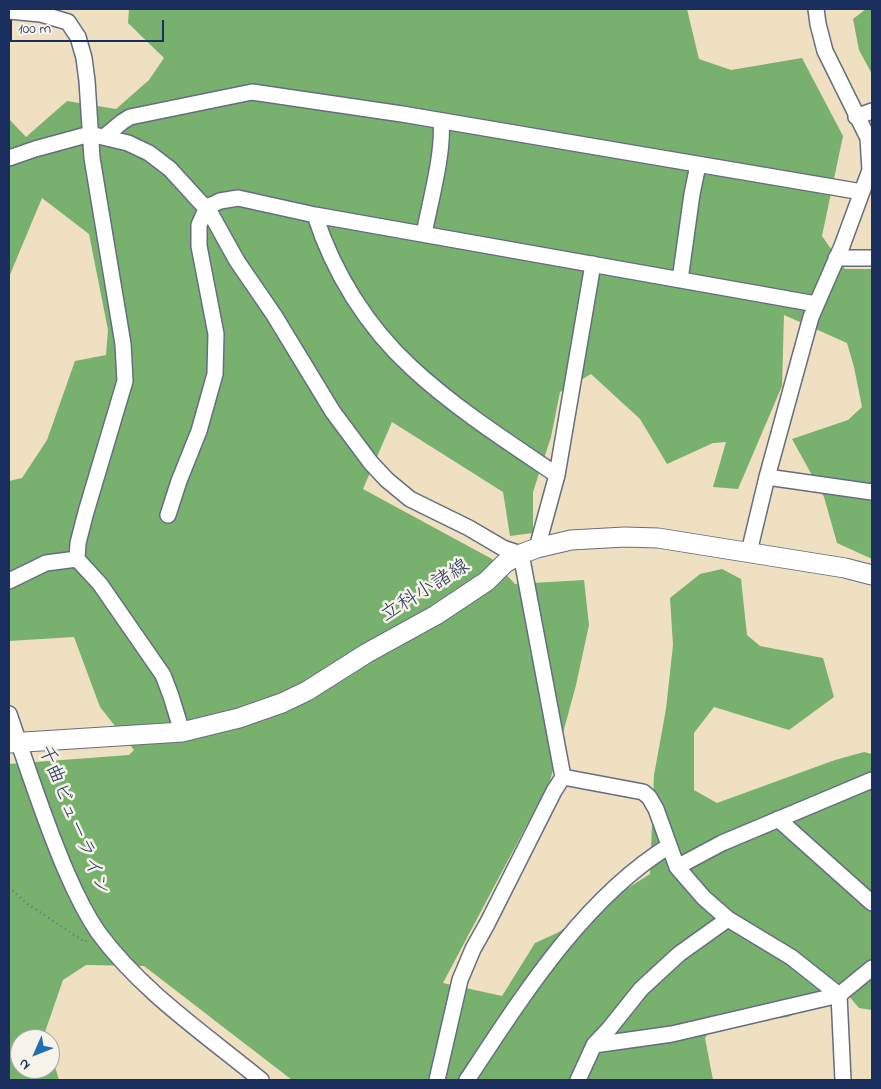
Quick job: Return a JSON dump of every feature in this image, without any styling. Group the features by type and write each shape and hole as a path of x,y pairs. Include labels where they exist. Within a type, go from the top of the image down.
{"main road":[{"name":"立科小諸線","path":"14,743 182,732 282,704 436,615 487,581 506,563 529,551 571,540 650,538 845,568 872,575"}],"street":[{"path":"748,552 810,317 836,258 870,170 868,138 856,117 826,51 818,24 816,9"},
{"path":"9,11 41,14 68,22 78,37 84,58 97,136 92,158 123,344 125,381 86,512 78,543 77,559 100,584 163,675 182,732"},
{"path":"9,158 35,149 97,136 130,117 252,92 402,114 862,192"},
{"path":"856,117 872,111"},
{"path":"424,234 440,148 442,133 440,121"},
{"path":"97,136 128,143 149,153 170,169 201,203 207,207 237,261 274,315 333,412 371,463 387,480 410,499 469,528 503,548 529,551"},
{"path":"680,280 698,165"},
{"path":"168,515 178,481 199,431 215,374 216,334 199,246 199,225 207,207 220,201 238,198 315,215 816,304"},
{"path":"315,215 322,238 340,276 379,334 411,368 438,390 557,474"},
{"path":"836,258 872,258"},
{"path":"436,1080 460,980 472,948 487,924 489,916 554,791 564,777 529,551 557,474 593,264"},
{"path":"767,477 872,492"},
{"path":"9,581 46,563 77,559"},
{"name":"千曲ビューライン","path":"9,714 14,743 56,847 84,910 98,932 133,971 166,1003 261,1080"},
{"path":"564,777 643,792 649,797 664,826 668,846 677,867 704,898 728,920 791,957 840,995"},
{"path":"677,867 722,843 872,780"},
{"path":"778,820 872,903"},
{"path":"468,1080 516,1006 563,944 619,884 650,858 668,846"},
{"path":"578,1080 594,1045 647,983 678,954 728,920"},
{"path":"594,1045 672,1034 840,995 871,973"},
{"path":"840,995 843,1080"}],"path":[{"path":"9,887 26,904 85,942 98,932"}],"green space":[{"path":"129,9 687,9 699,59 731,70 802,58 843,136 822,236 845,269 872,269 872,559 837,543 824,497 792,439 848,420 862,407 847,343 784,315 782,386 738,489 713,487 726,442 713,443 667,464 640,419 591,374 560,392 551,437 533,492 533,533 510,536 503,492 392,422 363,489 492,559 515,584 584,580 589,625 576,685 550,781 443,983 502,996 535,943 557,933 650,874 654,775 666,709 673,645 670,598 700,574 722,569 741,579 747,635 760,646 823,658 834,697 789,730 714,707 694,733 694,790 717,803 835,760 864,752 872,754 872,1010 859,1008 843,989 788,1017 716,1023 705,1038 713,1080 292,1080 144,966 86,965 63,980 46,1029 10,1029 10,1079 59,1080 9,1080 9,764 129,755 134,750 100,707 74,637 9,641 9,481 22,478 47,440 75,361 106,355 108,330 89,234 42,198 9,277 9,119 26,137 67,101 116,109 149,80 164,58 128,23"},
{"path":"866,9 872,9 872,74 859,50 853,19"}]}
